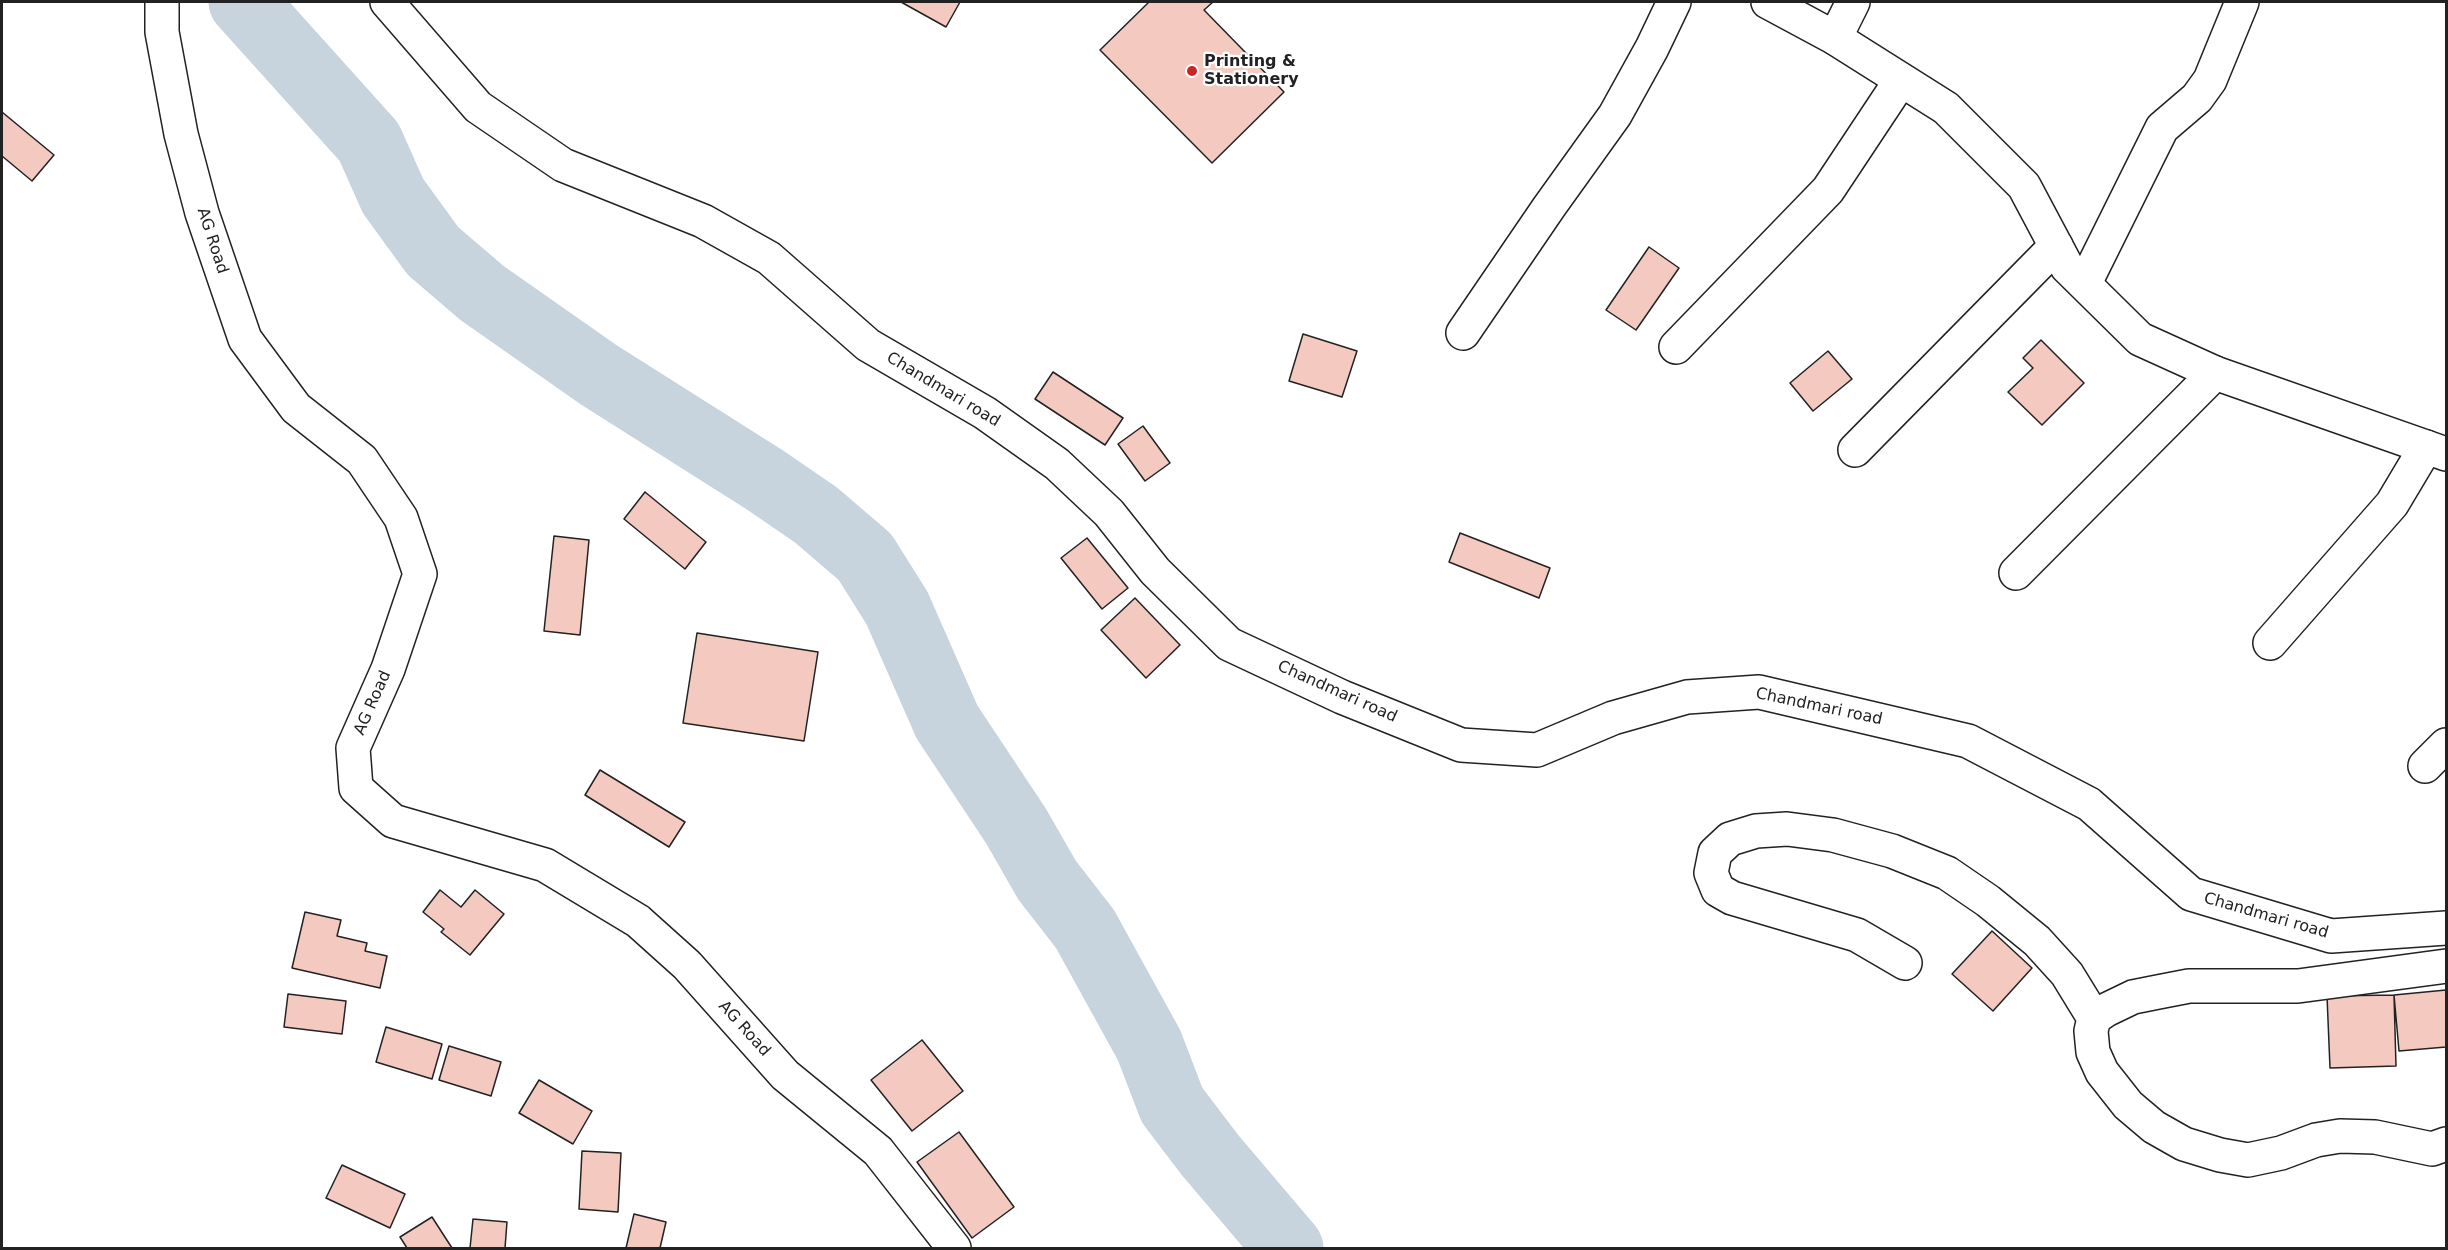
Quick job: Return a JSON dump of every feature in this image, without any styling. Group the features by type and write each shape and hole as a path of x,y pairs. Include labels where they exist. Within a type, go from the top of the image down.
{"street":[{"name":"Chandmari road","path":"387,2 478,107 563,165 703,221 770,258 867,345 985,413 1057,464 1109,513 1155,571 1229,644 1342,697 1461,745 1537,750 1613,718 1687,697 1759,692 1968,741 2089,804 2191,894 2331,936 2446,928"},
{"path":"1463,333 1615,115 1674,2"},
{"path":"1768,2 1835,38 1946,108 2024,186 2067,267 2140,339 2215,373 2436,450 2392,504 2270,643"},
{"path":"1835,38 1853,2"},
{"path":"2085,283 2162,128 2197,99 2210,80 2242,2"},
{"name":"AG Road","path":"162,17 181,134 202,213 245,339 296,408 362,460 401,518 420,574 388,669 353,748 356,788 393,821 545,864 638,921 687,965 785,1075 878,1151 954,1248"},
{"path":"1676,347 1828,190 1901,80"},
{"path":"1855,450 2056,246"},
{"path":"2016,573 2215,373"},
{"path":"1905,963 1857,935 1732,898 1718,890 1711,873 1715,853 1730,839 1756,831 1787,829 1833,835 1892,851 1947,873 1988,900 2037,941 2067,974 2094,1018"},
{"path":"2446,966 2298,986 2189,986 2133,997 2094,1018 2091,1031 2093,1052 2102,1072 2128,1105 2154,1127 2184,1144 2220,1155 2248,1160 2316,1140 2340,1136 2376,1137 2432,1149 2446,1144"}],"building":[{"path":"901,2 960,2 946,27"},
{"name":"Printing & Stationery","path":"1149,2 1213,2 1204,10 1284,92 1212,163 1100,50"},
{"path":"2,112 54,155 32,181 2,156"},
{"path":"1649,247 1679,268 1636,330 1606,310"},
{"path":"1303,334 1357,351 1342,397 1289,381"},
{"path":"2041,340 2084,383 2042,425 2008,392 2033,368 2023,358"},
{"path":"1828,351 1852,379 1813,411 1790,383"},
{"path":"1053,372 1123,418 1105,445 1035,399"},
{"path":"1143,426 1170,463 1145,481 1118,444"},
{"path":"645,492 706,542 685,569 624,519"},
{"path":"1460,533 1550,568 1539,598 1449,562"},
{"path":"554,536 589,540 580,635 544,631"},
{"path":"1087,538 1128,588 1102,609 1061,558"},
{"path":"1135,598 1180,645 1146,678 1101,630"},
{"path":"697,633 818,652 804,741 683,723"},
{"path":"600,770 685,822 669,847 585,795"},
{"path":"440,890 461,907 475,890 504,914 470,955 441,932 444,929 423,912"},
{"path":"305,912 341,920 337,936 367,943 365,951 387,956 380,988 292,968"},
{"path":"1992,931 2032,968 1993,1011 1952,974"},
{"path":"2446,990 2446,1047 2399,1051 2394,995"},
{"path":"288,994 346,1001 342,1034 284,1027"},
{"path":"2394,995 2396,1066 2330,1068 2327,996"},
{"path":"386,1027 442,1044 432,1079 376,1062"},
{"path":"922,1040 963,1091 912,1131 871,1080"},
{"path":"449,1046 501,1062 491,1096 439,1080"},
{"path":"539,1080 592,1111 573,1144 519,1113"},
{"path":"959,1132 1014,1207 972,1238 917,1162"},
{"path":"582,1151 621,1153 618,1212 579,1209"},
{"path":"342,1165 405,1194 390,1228 326,1198"},
{"path":"634,1214 666,1222 660,1248 626,1248"},
{"path":"432,1217 452,1248 407,1248 400,1237"},
{"path":"473,1219 507,1222 505,1248 470,1248"}],"waterway":[{"path":"243,2 369,142 393,196 433,251 482,293 599,375 816,515 865,557 897,608 947,722 1016,826 1047,880 1085,929 1149,1045 1172,1105 1210,1155 1289,1248"}],"place":[{"name":"Printing & Stationery","path":"1192,71"}]}
